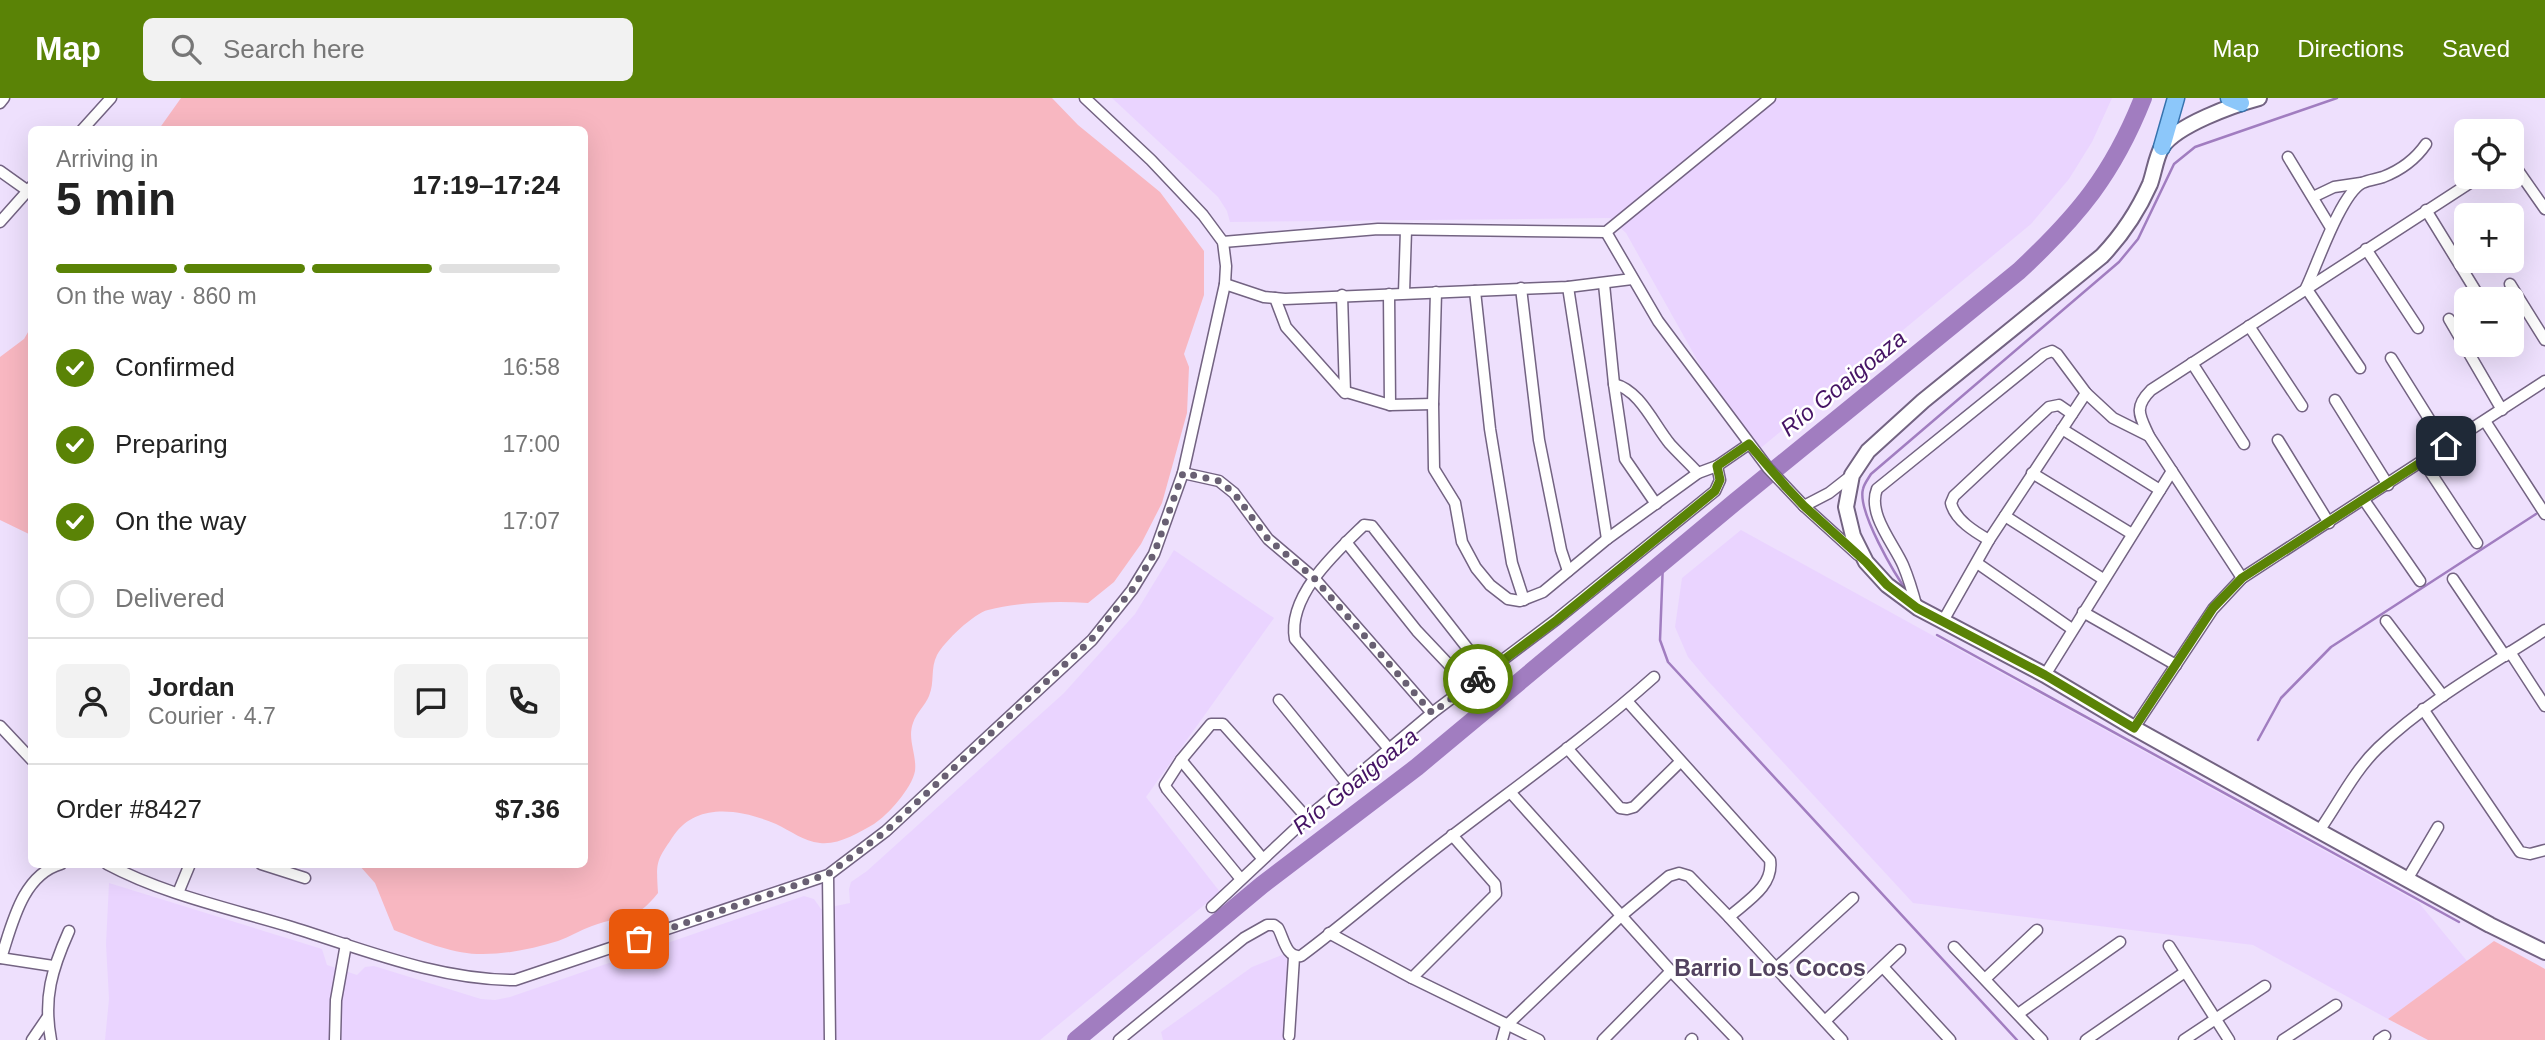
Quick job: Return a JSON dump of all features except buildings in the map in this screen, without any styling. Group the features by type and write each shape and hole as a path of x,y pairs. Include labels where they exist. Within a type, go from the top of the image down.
{"main road":[{"path":"2176,98 2149,184 2122,235 2102,256 1923,401 1868,451 1852,475 1846,507 1853,536 1866,562 1887,585 1917,608 2045,675 2134,728 2490,925 2545,952"},
{"path":"2162,147 2187,126 2235,100 2259,98"}],"street":[{"path":"0,103 4,98"},
{"path":"86,126 111,98"},
{"path":"1223,242 1378,229 1606,233 1770,98"},
{"path":"114,868 177,893 428,970 486,980 515,980 828,874 886,831 1091,640 1132,590 1154,554 1183,473 1225,284 1223,242 1203,215 1088,99"},
{"path":"2313,197 2334,187 2361,183 2402,168 2420,153 2426,144"},
{"path":"2288,157 2331,228"},
{"path":"0,171 28,187"},
{"path":"2524,179 2545,209"},
{"path":"2306,288 2331,228 2351,194 2361,183"},
{"path":"0,222 28,189"},
{"path":"2242,578 2149,436 2139,412 2142,399 2151,390 2460,189"},
{"path":"2426,210 2473,287"},
{"path":"1404,293 1406,230"},
{"path":"1606,233 1658,321 1749,444 1804,506 1866,562"},
{"path":"2366,249 2418,328"},
{"path":"1225,284 1275,298 1568,287 1632,279"},
{"path":"1604,284 1625,460 1656,504"},
{"path":"2510,284 2545,340"},
{"path":"1568,287 1607,539"},
{"path":"1521,288 1539,440 1567,571"},
{"path":"2306,288 2360,368"},
{"path":"1475,291 1490,429 1512,563 1524,600"},
{"path":"1437,292 1433,404 1434,469 1457,507 1464,547 1490,585 1508,599 1524,600 1543,592 1607,539 1698,472 1717,466 1749,444"},
{"path":"1389,294 1390,405"},
{"path":"1342,295 1345,393"},
{"path":"1275,298 1286,327 1345,393 1390,405 1433,404"},
{"path":"2449,319 2502,410"},
{"path":"2249,326 2302,406"},
{"path":"1917,608 1903,564 1876,511 1874,496 1877,489 2048,352 2057,354 2086,393 2113,418 2149,436"},
{"path":"2391,358 2446,446"},
{"path":"2192,363 2244,444"},
{"path":"2134,728 2213,608 2242,578 2545,382"},
{"path":"1614,384 1627,390 1648,413 1669,443 1698,472"},
{"path":"1943,621 1989,540 2086,393"},
{"path":"2335,400 2388,485"},
{"path":"1989,540 1954,512 1951,503 1954,496 2049,407 2059,405 2073,414"},
{"path":"2485,421 2545,514"},
{"path":"2062,429 2160,490"},
{"path":"2278,440 2329,523"},
{"path":"2423,461 2477,543"},
{"path":"1212,907 1307,818 1432,713 1557,620 1715,491 1720,480 1717,466"},
{"path":"2045,675 2172,471"},
{"path":"1183,473 1219,481 1234,493 1268,539 1314,578 1432,713"},
{"path":"2032,473 2132,534"},
{"path":"1804,506 1829,493 1852,475"},
{"path":"2364,500 2420,581"},
{"path":"2005,516 2103,579"},
{"path":"1390,750 1295,639 1294,618 1314,578 1364,525 1372,526 1486,672"},
{"path":"1346,542 1417,631 1469,686"},
{"path":"1976,563 2072,629"},
{"path":"2453,579 2545,706"},
{"path":"2083,612 2176,665"},
{"path":"2386,621 2443,696"},
{"path":"2319,831 2360,767 2377,748 2423,709 2545,630"},
{"path":"1294,957 1303,954 1452,835 1511,793 1654,677"},
{"path":"1279,700 1348,785"},
{"path":"1627,701 1770,860 1772,871 1769,881 1730,917"},
{"path":"2423,709 2520,852 2530,854 2545,850"},
{"path":"1240,878 1167,789 1167,780 1211,724 1223,724 1307,818"},
{"path":"0,726 28,756"},
{"path":"1567,748 1619,808 1626,809 1634,807 1680,762"},
{"path":"1181,760 1262,858"},
{"path":"1511,793 1671,971 1737,1040"},
{"path":"2408,878 2438,827"},
{"path":"1412,978 1496,894 1495,884 1452,835"},
{"path":"53,966 1,958 17,909 33,884 54,868"},
{"path":"177,893 188,868"},
{"path":"274,868 305,878"},
{"path":"1502,1040 1506,1026 1621,916 1669,876 1679,873 1689,876 1730,917 1843,1040"},
{"path":"828,874 830,1040"},
{"path":"1776,968 1853,898"},
{"path":"1118,1040 1244,938 1267,925 1276,926 1289,953 1294,957"},
{"path":"1985,979 2037,930"},
{"path":"51,1040 47,1018 53,966 69,932"},
{"path":"1329,933 1506,1026 1539,1040"},
{"path":"2018,1014 2120,942"},
{"path":"335,1040 336,1000 346,944"},
{"path":"2169,946 2229,1040"},
{"path":"1954,947 2042,1040"},
{"path":"1825,1021 1900,950"},
{"path":"1289,1036 1294,957"},
{"path":"1883,967 1950,1040"},
{"path":"1604,1040 1671,971"},
{"path":"2086,1040 2185,972"},
{"path":"2184,1040 2265,986"},
{"path":"2283,1040 2336,1005"},
{"path":"32,1040 47,1018"}],"shaded area":[{"path":"181,98 1052,98 1078,125 1160,192 1204,251 1204,295 1184,354 1189,367 1187,413 1162,503 1141,544 1114,582 1088,603 1038,603 988,610 968,622 946,643 935,660 929,696 914,719 911,729 915,765 913,778 892,808 874,824 841,840 820,843 763,819 736,812 708,813 695,817 674,835 658,862 658,893 650,903 628,916 603,922 548,944 518,951 477,954 456,951 394,930 375,883 362,868 588,868 588,126 161,126"},
{"path":"1112,98 2112,98 2092,142 2069,179 2031,224 1751,456 1626,233 1610,218 1230,222 1218,197"},
{"path":"28,332 28,534 0,520 0,357 24,339"},
{"path":"1741,530 2419,903 2467,961 2388,1019 2253,945 1913,903 1688,657 1675,627 1682,578"},
{"path":"1174,550 1274,618 1146,797 1220,892 1040,1040 105,1040 109,999 106,944 109,883 322,949 327,965 357,975 365,967 374,966 481,999 495,1000 804,896 814,899 821,909 850,903 851,882 867,871 1064,693 1135,614"},
{"path":"2494,941 2545,969 2545,1040 2428,1040 2388,1019"},
{"path":"1292,951 1289,1040 1163,1040 1161,1032 1252,967"}],"waterway":[{"name":"Río Goaigoaza","path":"1076,1040 1262,885 1417,767 1735,502 2019,271 2059,231 2092,192 2119,149 2143,98"},
{"path":"1909,594 1887,558 1866,512 1863,489 1871,474 2119,262 2138,239 2174,164 2195,147 2337,98"},
{"path":"2258,740 2281,698 2331,647 2536,514"},
{"path":"1663,562 1660,640 1668,662 2017,1040"},
{"path":"1937,635 2459,922"}],"way so far":[{"path":"639,939 828,874 886,831 1091,640 1132,590 1154,554 1183,473 1219,481 1234,493 1268,539 1314,578 1432,713 1478,679"}],"district":[{"name":"Barrio Los Cocos","path":"1770,968"}],"route":[{"path":"1478,679 1557,620 1715,491 1720,480 1717,466 1749,444 1804,506 1841,538 1887,585 1917,608 2045,675 2134,728 2213,608 2242,578 2446,446"}]}
